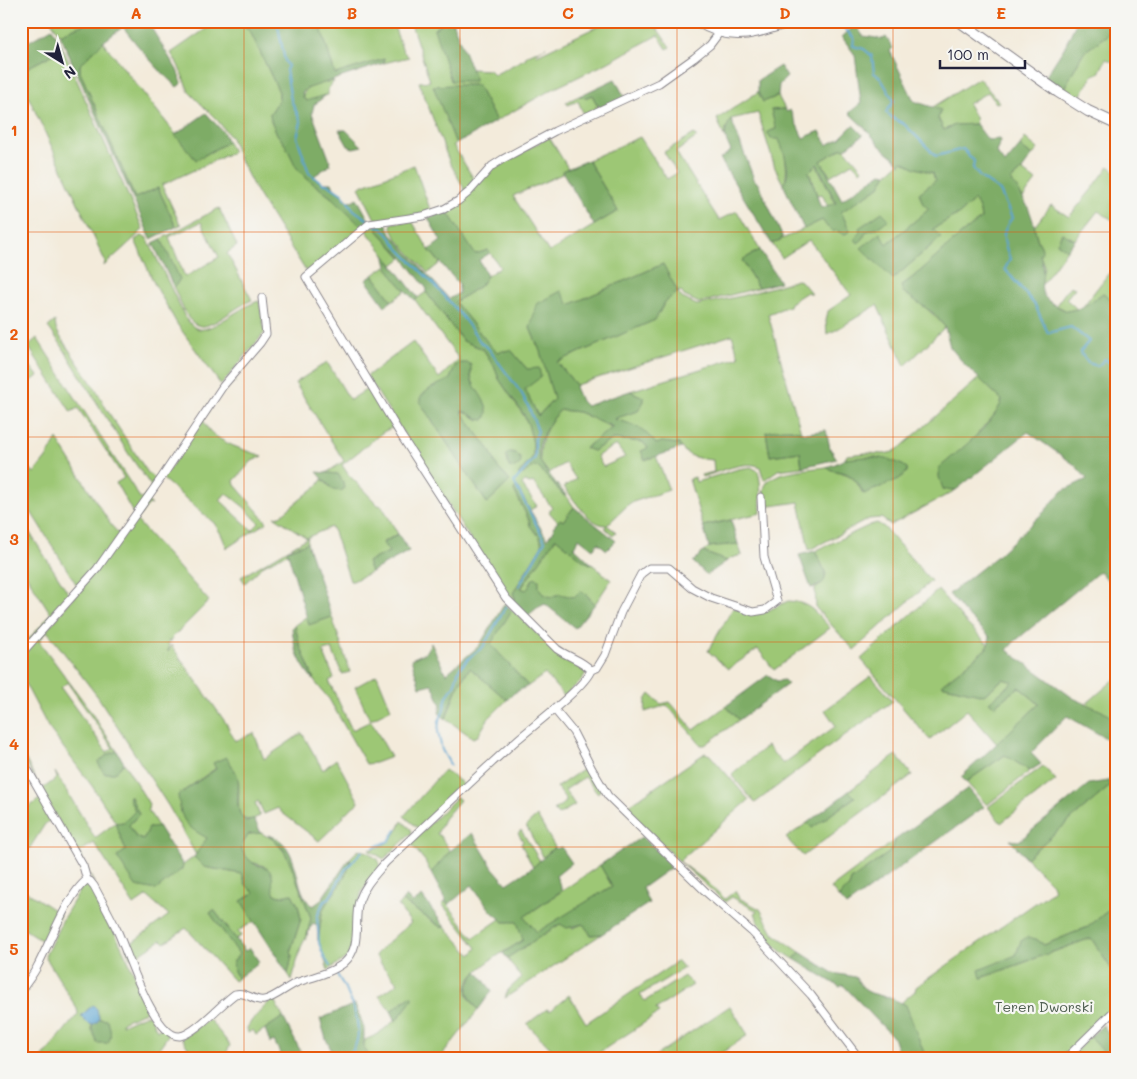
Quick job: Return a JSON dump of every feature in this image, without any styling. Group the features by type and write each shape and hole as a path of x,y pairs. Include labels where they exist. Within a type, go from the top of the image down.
{"street":[{"path":"696,21 719,33 732,35 745,34 793,21"},
{"path":"959,21 1058,92 1088,111 1116,124"},
{"path":"591,670 582,662 567,656 557,649 506,598 402,438 306,276 369,224 423,216 444,209 469,192 492,166 555,131 659,83 710,45 719,33"},
{"path":"21,654 97,569 223,386 260,344 266,334 262,298"},
{"path":"86,880 90,881 94,886 112,920 135,975 154,1012 171,1034 183,1035 191,1032 235,994 245,993 258,1000 266,1000 286,988 329,971 344,962 351,955 355,946 357,911 366,886 385,863 482,771 554,709 587,677 591,670 597,668 605,655 621,612 642,574 649,568 669,568 692,588 711,598 753,612 765,610 777,601 764,557 761,497"},
{"path":"554,709 573,732 592,770 608,796 706,892 752,932 811,995 860,1058"},
{"path":"21,758 83,866 86,880"},
{"path":"21,991 38,966 56,928 86,880"},
{"path":"1066,1058 1116,1009"}],"green space":[{"path":"51,21 94,21 60,35"},
{"path":"94,21 147,21 177,70 182,83 177,87 169,80 123,27 103,42 80,65 80,72 135,198 158,188 176,227 151,239 60,35"},
{"path":"212,21 240,22 250,31 279,92 279,100 270,114 277,134 306,178 346,209 362,227 307,273 257,193 231,138 218,121 189,92 171,53 213,24"},
{"path":"236,21 319,21 335,74 384,59 384,63 306,89 302,93 306,101 326,95 314,105 312,113 330,165 314,176 322,183 332,183 334,188 350,202 357,198 369,220 362,227 296,167 271,121 270,114 279,100 279,92 250,31 240,22"},
{"path":"319,21 392,21 403,51 409,57 384,63 384,59 334,75"},
{"path":"410,21 446,21 434,29 475,81 471,69 489,70 494,75 526,58 526,56 546,47 536,53 537,55 609,21 652,21 670,47 667,49 658,35 607,63 549,91 496,121 477,85 434,86 456,144 453,145 475,181 466,192 449,161 419,82 430,81"},
{"path":"446,21 452,21 476,81 451,81 434,29"},
{"path":"1077,21 1116,21 1116,28 1083,53 1062,92 1044,79 1064,48"},
{"path":"857,27 863,36 883,39 886,37 893,48 890,51 914,101 941,110 938,119 944,130 955,125 976,124 988,140 1000,139 1001,141 996,152 1005,164 1020,146 1032,156 1022,170 1011,180 1028,208 1042,248 1040,255 1043,274 1042,288 1046,299 1067,311 1082,308 1103,293 1116,302 1116,590 1100,571 1014,642 1007,650 1073,698 1102,711 1116,720 1116,744 1067,716 1031,753 1041,764 1030,771 1005,755 966,782 961,777 1039,704 1019,687 994,706 989,702 1013,682 1003,679 984,695 941,685 987,648 990,637 965,613 949,594 996,557 1045,511 1062,491 1087,479 1075,465 1028,432 956,490 943,489 939,477 939,468 984,428 998,409 1002,400 965,365 950,347 945,327 933,313 903,292 901,286 981,219 980,211 975,200 958,215 933,229 941,237 893,279 861,248 880,233 887,244 929,209 923,204 919,193 935,181 933,173 902,161 900,164 849,113 861,103 855,55 842,37 852,28"},
{"path":"52,28 63,49 23,70 21,46"},
{"path":"1116,28 1116,63 1106,59 1099,73 1093,75 1077,101 1062,92 1083,53"},
{"path":"103,42 196,160 228,142 233,152 162,185 180,224 182,224 176,227 158,188 135,198 80,72 80,64"},
{"path":"63,49 143,229 104,266 105,261 21,81 21,65 23,70"},
{"path":"780,66 787,77 779,85 778,96 763,102 758,92 758,80"},
{"path":"979,78 999,102 996,103 988,92 968,104 975,117 976,124 955,125 944,130 933,107"},
{"path":"615,79 625,98 599,108 592,95 585,98 579,96"},
{"path":"334,81 328,89 328,95 306,101 303,97 306,90 310,87"},
{"path":"477,85 496,121 456,144 433,86"},
{"path":"758,92 763,102 778,96 785,109 771,110 776,129 768,132 778,138 783,147 786,175 783,184 775,168 758,113 731,119 724,136 717,119"},
{"path":"592,95 599,108 584,115 578,101 568,105 566,102 579,96 585,98"},
{"path":"785,109 787,112 790,110 803,138 820,131 827,145 839,139 853,125 863,135 845,149 842,148 821,161 842,200 881,173 887,174 879,187 841,212 850,231 844,235 828,228 822,220 804,229 783,184 786,179 787,168 779,139 771,139 767,132 776,129 771,110","holes":["817,164 836,203 821,208 809,172"]},
{"path":"206,113 223,132 228,142 196,160 175,135"},
{"path":"731,119 754,179 759,185 783,238 772,244 720,159 731,151 725,135"},
{"path":"339,130 346,130 362,146 353,148 348,146"},
{"path":"694,134 697,137 676,152 719,220 737,211 760,250 742,260 758,288 699,303 684,296 681,291 678,293 682,298 697,305 741,296 797,280 801,281 812,294 807,292 790,303 789,306 768,314 801,432 791,429 766,432 770,456 800,452 802,467 778,470 764,480 760,467 754,465 731,467 702,477 701,475 714,472 713,460 689,455 679,444 656,444 637,427 613,419 638,411 644,401 643,397 630,391 739,357 732,335 576,385 557,362 655,320 665,302 663,264 569,305 530,328 540,351 554,399 538,416 525,389 527,369 511,350 497,352 455,302 480,286 487,276 500,267 488,250 475,255 447,211 494,167 549,137 568,168 562,171 562,174 513,196 549,252 618,211 588,160 640,137 667,179 677,173 664,152"},
{"path":"1025,138 1038,149 1032,156 1020,146"},
{"path":"842,148 862,169 860,171 852,163 830,176 821,161"},
{"path":"588,160 618,211 594,225 562,171"},
{"path":"902,160 916,168 933,173 935,181 930,209 887,244 893,279 941,237 933,229 958,215 975,200 981,219 901,286 945,327 905,366 877,305 827,334 826,321 828,311 851,295 809,240 782,258 772,244 822,220 834,228 850,231 841,212 879,187 887,174"},
{"path":"816,164 836,204 828,207 822,194 817,195 809,172"},
{"path":"414,165 431,212 389,220 375,219 359,187"},
{"path":"1109,166 1116,172 1116,222 1098,211 1075,240 1062,233 1057,243 1067,250 1040,287 1044,266 1040,255 1041,246 1034,227 1051,205 1069,217"},
{"path":"1022,170 1036,181 1023,198 1011,180"},
{"path":"219,208 237,246 227,253 252,300 213,323 198,326 185,313 174,288 178,281 161,239","holes":["201,222 219,257 185,277 169,237"]},
{"path":"447,211 475,254 488,250 490,253 479,260 487,276 480,286 455,302 497,352 511,350 527,369 539,368 541,377 525,389 538,416 554,399 540,351 530,328 537,304 561,291 569,305 663,264 678,292 665,302 655,320 557,362 576,385 575,387 581,401 586,406 630,391 643,397 644,401 638,411 614,419 638,427 656,444 662,442 679,444 681,448 645,460 641,451 648,448 643,442 613,439 593,451 585,448 613,427 579,412 560,410 544,433 539,446 539,453 544,467 566,495 539,468 534,466 523,474 518,474 531,460 533,455 533,443 524,415 499,379 494,366 483,349 463,341 426,292 427,289 404,259 378,231 376,225 387,224 391,234 449,299 459,293 459,284 429,250 441,241 428,218"},
{"path":"882,212 889,219 877,228 866,232 863,239 858,243 855,239 860,231 859,228"},
{"path":"412,221 429,250 440,263 428,273 397,239 391,227 392,223"},
{"path":"376,225 378,231 402,258 393,265 365,229"},
{"path":"1062,233 1075,240 1067,250 1057,243"},
{"path":"141,236 146,237 148,240 185,317 195,327 205,329 219,323 244,307 259,301 265,332 221,385 177,324 154,283 135,240"},
{"path":"161,239 180,279 174,288 153,243"},
{"path":"760,250 780,282 758,288 742,260"},
{"path":"385,255 418,298 415,300 396,280 388,267"},
{"path":"1116,264 1116,302 1103,293 1081,309"},
{"path":"386,266 405,291 392,301 373,275"},
{"path":"373,275 392,301 385,306 366,280"},
{"path":"1070,286 1075,288 1066,299 1077,309 1067,311 1056,305"},
{"path":"426,292 463,341 483,349 494,366 499,379 524,416 533,443 533,455 531,460 518,474 523,474 534,466 539,468 564,496 566,495 574,507 563,521 560,519 558,522 549,512 552,508 533,482 528,484 526,481 522,485 537,506 530,510 517,486 514,490 529,520 530,526 540,537 542,545 513,593 515,598 512,602 367,376 413,342 439,378 459,359 415,300","holes":["455,366 471,369 474,385 487,410 479,420 461,411 489,449 498,468 510,481 487,503 421,404 420,399 450,380"]},
{"path":"55,321 56,329 61,338 97,391 107,410 148,473 158,481 134,515 116,483 124,478 78,408 71,412 28,346 37,338 142,499 151,489 151,486 48,327"},
{"path":"21,354 38,376 25,386 21,378"},
{"path":"327,362 350,400 369,388 394,429 391,428 383,432 342,465 348,474 378,505 382,506 398,534 383,542 389,552 368,562 371,572 353,581 350,581 331,527 308,537 307,543 287,550 288,553 264,565 245,583 241,577 307,538 275,517 280,516 319,484 322,479 333,490 338,474 326,473 344,461 295,383"},
{"path":"459,363 471,365 472,381 486,405 487,415 484,420 461,411 489,449 498,468 510,481 487,503 421,404 420,398 423,394 450,379 455,366"},
{"path":"232,377 236,382 230,381 227,384"},
{"path":"979,378 1002,400 999,410 978,433 943,489 956,490 891,525 881,518 869,519 809,550 799,502 764,507 765,486 770,479 793,471 826,467 853,478 863,494 899,479 907,472 907,468 876,457 845,459 847,455 893,452"},
{"path":"216,400 203,419 212,433 228,444 263,456 252,461 234,481 235,485 267,522 227,548 214,523 163,479 199,424","holes":["226,493 244,507 259,523 252,530 220,500"]},
{"path":"560,410 579,412 613,428 586,448 593,451 613,439 643,442 648,448 644,459 656,456 669,490 630,503 607,525 616,532 613,535 605,528 606,525 594,521 588,516 564,487 576,479 565,463 549,473 540,462 542,440 547,428","holes":["616,445 625,457 603,467 597,456"]},
{"path":"782,429 806,433 826,430 830,448 837,459 802,467 800,452 770,456 766,432"},
{"path":"57,439 111,525 120,535 99,565 78,587 21,496 21,458 34,473 46,458"},
{"path":"509,452 518,455 520,458 521,463 515,468 509,467 506,455"},
{"path":"864,457 892,461 907,468 907,472 899,479 864,494 854,479 845,473 826,467 845,459"},
{"path":"751,467 758,471 761,513 703,526 689,479 695,477 696,482"},
{"path":"317,472 338,474 343,482 344,489 341,491 333,490"},
{"path":"516,486 547,539 554,530 553,527 560,519 563,521 574,507 616,541 607,550 598,543 593,549 579,538 574,547 593,565 584,561 556,538 521,588 526,590 535,577 539,580 539,587 543,594 551,597 559,594 574,597 580,591 584,592 595,604 575,628 545,604 526,617 512,602 515,598 513,593 542,545 540,537 530,526 529,520 514,490"},
{"path":"148,501 152,505 149,504 136,520 209,601 172,638 171,642 169,640 168,652 171,645 226,723 235,741 254,733 264,759 302,733 323,770 336,759 359,802 343,815 344,817 319,841 278,808 264,814 258,801 255,803 260,816 244,819 240,815 239,809 238,778 226,757 216,768 178,795 208,838 196,855 169,807 98,697 47,631 39,641 117,751 107,755 98,763 115,773 124,763 149,804 148,810 158,826 149,828 143,841 136,837 129,825 139,814 130,796 135,811 124,822 116,823 92,786 48,727 21,676 21,656 56,619","holes":["67,682 113,748 107,752 61,688"]},
{"path":"21,519 69,594 72,595 21,651 21,648 51,614 21,567"},
{"path":"731,520 738,544 709,547 703,526"},
{"path":"877,523 884,527 931,581 854,650 816,608 815,588 820,586 826,574 815,551"},
{"path":"398,534 409,551 371,572 367,562 389,552 383,543"},
{"path":"556,537 584,561 593,565 611,580 595,604 589,597 568,597 559,594 551,597 543,594 532,579 526,590 521,589"},
{"path":"307,543 332,617 309,625 287,550"},
{"path":"738,544 742,555 727,561 703,552 709,547"},
{"path":"815,551 825,573 825,578 819,586 811,588 799,555"},
{"path":"703,552 727,561 707,575 693,562"},
{"path":"938,590 966,623 988,644 987,648 941,685 984,695 1003,679 1013,682 990,702 994,706 1019,687 1039,704 997,744 967,710 930,740 861,659"},
{"path":"788,601 807,606 830,628 774,670 758,649 728,669 708,651 733,608 765,612"},
{"path":"505,603 512,610 491,644 528,686 514,693 507,700 470,668 455,692 446,719 439,713 441,705 432,684 420,687 411,659 425,653 431,643 446,674 479,646"},
{"path":"512,610 560,655 580,664 587,670 582,680 564,696 545,674 528,686 490,644"},
{"path":"307,616 310,624 332,617 350,672 342,674 332,649 323,651 334,678 329,681 352,730 371,721 391,757 366,764 329,699 315,682 299,643 295,625"},
{"path":"295,625 299,643 315,682 305,669 296,650 292,627"},
{"path":"470,668 507,700 488,719 478,736 473,738 446,719 457,688"},
{"path":"377,675 391,709 370,720 355,687"},
{"path":"768,675 777,681 784,680 788,684 739,720 726,706"},
{"path":"871,676 893,701 755,803 732,776 734,772 767,746 783,764 836,726 825,710"},
{"path":"1116,678 1116,720 1086,704"},
{"path":"650,694 661,704 670,702 694,730 726,706 739,720 705,745 701,745 667,705 645,712 646,700"},
{"path":"21,750 41,790 57,778 55,772 95,838 115,823 126,850 117,857 124,866 182,869 183,865 194,857 204,867 242,874 246,885 254,893 242,901 255,921 238,931 241,936 236,939 214,910 210,913 240,954 234,971 238,978 234,981 186,928 164,943 161,940 135,957 130,957 126,947 169,915 147,896 134,905 94,843 79,852 94,883 21,755"},
{"path":"117,751 124,763 115,773 104,773 98,763 107,755"},
{"path":"705,753 710,755 749,800 679,861 625,808"},
{"path":"896,755 912,775 803,856 786,838 807,823 812,828 854,798 849,791"},
{"path":"1005,755 1030,771 987,805 966,782"},
{"path":"226,757 238,778 238,807 242,817 246,821 254,819 261,833 249,834 243,843 242,850 254,864 270,871 275,894 280,896 292,894 298,905 301,919 291,949 292,956 288,974 241,901 254,893 246,885 242,874 204,867 194,857 207,838 185,822 178,795 216,769 213,763"},
{"path":"1043,766 1056,780 1001,823 988,807"},
{"path":"586,767 601,790 597,793 585,777 565,790 575,805 558,815 554,810 567,801 557,787"},
{"path":"444,770 463,785 419,829 404,816"},
{"name":"Teren Dworski","path":"1116,777 1116,904 1088,927 1044,945 1036,939 1021,941 1016,955 982,978 1091,938 1116,976 1116,1005 1062,1058 1032,1058 1028,1053 1007,1054 1006,1051 993,1058 926,1058 902,1002 915,991 916,987 1054,890 1052,884 1026,858 1110,786 1107,781"},
{"path":"1107,781 1110,786 1026,858 1010,840 1019,841 1089,784"},
{"path":"968,788 984,807 846,906 839,898 843,891 849,888 851,880 890,852 895,840"},
{"path":"849,791 855,797 812,828 807,823"},
{"path":"130,795 139,814 129,825 136,837 143,840 149,828 158,826 183,865 182,869 156,890 136,886 117,857 126,850 115,823 124,822 135,811 129,798"},
{"path":"457,797 460,800 444,819 437,834 450,851 431,873 425,861 410,843"},
{"path":"41,798 53,818 45,824 21,862 21,813"},
{"path":"537,816 555,847 543,857 526,826"},
{"path":"402,821 411,829 412,833 384,859 369,850 386,844"},
{"path":"521,830 540,861 533,867 521,844 523,841 518,833"},
{"path":"261,833 274,840 288,856 311,918 292,980 288,974 292,956 291,950 301,919 298,905 292,894 280,896 275,894 272,891 272,877 264,866 251,862 241,850 249,834"},
{"path":"472,833 493,868 507,884 533,867 555,847 556,849 561,847 572,863 556,876 561,891 524,917 537,932 612,886 600,865 640,838 643,837 673,866 642,888 649,903 602,934 591,935 583,924 567,928 560,924 507,958 503,953 523,940 517,922 504,922 491,911 472,885 448,905 431,873 450,851"},
{"path":"268,835 279,840 287,848 306,900 313,906 320,901 350,858 350,864 345,877 323,910 318,940 317,925 313,923 307,935 311,918 291,865 283,849"},
{"path":"895,840 890,852 851,880 849,888 843,891 839,898 831,888"},
{"path":"357,851 368,852 379,861 380,866 361,893 354,943 349,956 328,970 318,940 322,914 324,907 337,889 350,865 350,858"},
{"path":"679,861 707,882 725,899 735,891 739,898 760,909 774,934 800,952 794,959 780,950 765,935 755,913 757,911 732,897 725,902"},
{"path":"600,865 612,886 537,933 524,917"},
{"path":"88,885 94,889 151,1009 122,1022 122,1025 144,1015 149,1015 157,1030 162,1027 169,1034 152,1058 42,1058 78,1014 77,1009 45,956 64,917 82,887","holes":["89,1008 99,1015 99,1019 107,1020 92,1031 92,1025 81,1016"]},
{"path":"21,888 60,914 47,944 21,927"},
{"path":"406,896 413,903 422,896 444,926 443,928 402,901"},
{"path":"402,901 442,928 444,926 471,955 477,948 442,904 446,902 473,938 500,919 504,922 517,921 524,940 489,961 473,975 467,993 478,1010 440,1058 371,1058 363,1048 365,1040 386,1028 413,999 410,996 391,1011 379,996 398,983 375,955 411,923 398,906"},
{"path":"1116,904 1116,976 1091,938 981,978 979,970 1016,955 1021,941 1027,937 1036,939 1044,945 1088,927"},
{"path":"214,910 245,951 250,948 259,962 238,978 234,971 233,962 239,954 210,913"},
{"path":"560,924 573,928 583,924 591,935 602,934 505,998 508,990 521,978 507,958"},
{"path":"800,952 833,973 855,977 865,990 871,993 906,1005 926,1058 900,1058 893,1037 843,985 840,987 794,959"},
{"path":"678,961 684,968 640,995 645,1001 684,976 693,985 656,1009 659,1013 591,1058 560,1058 527,1024 547,1009 550,1011 569,995 586,1023"},
{"path":"477,971 492,991 478,1010 468,990 470,982"},
{"path":"411,996 413,999 396,1021 391,1011"},
{"path":"273,998 283,1017 256,1035 253,1030 248,1033 247,1028 252,1020"},
{"path":"355,1004 364,1028 364,1048 371,1058 335,1058 326,1039 320,1019"},
{"path":"730,1006 748,1035 714,1058 652,1058"},
{"path":"283,1017 304,1058 278,1058 281,1055 274,1041 270,1043 265,1029"},
{"path":"99,1019 107,1020 110,1029 108,1043 97,1043 92,1025"},
{"path":"209,1019 230,1045 224,1058 194,1058 182,1038"},
{"path":"1103,1025 1116,1044 1116,1058 1110,1058 1090,1037"},
{"path":"1090,1037 1110,1058 1069,1058"}],"water":[{"path":"93,1005 97,1009 99,1019 92,1025 81,1016"}],"waterway":[{"path":"277,21 285,61 288,66 286,70 291,100 301,122 297,137 309,173 342,194 354,210 368,220"},
{"path":"837,21 854,38 853,46 864,49 872,56 874,73 880,77 894,101 886,112 904,124 936,156 963,149 974,161 973,168 980,177 1000,191 1012,218 1004,234 1010,259 1005,269 1035,305 1048,333 1071,327 1089,341 1080,352 1088,363 1098,366 1105,359 1114,367 1114,378 1116,379"},
{"path":"376,226 386,232 400,250 453,306 481,343 488,348 522,394 529,408 538,431 535,439 535,458 514,482 545,541 519,586"},
{"path":"451,766 442,750 438,732 439,721 447,696 454,686 459,669 483,647 507,605"},
{"path":"374,847 389,841 396,830"},
{"path":"330,966 324,957 319,943 317,917 323,903 330,897 345,870 362,851"},
{"path":"336,973 346,989 357,1020 357,1039 354,1048 347,1058"}]}
